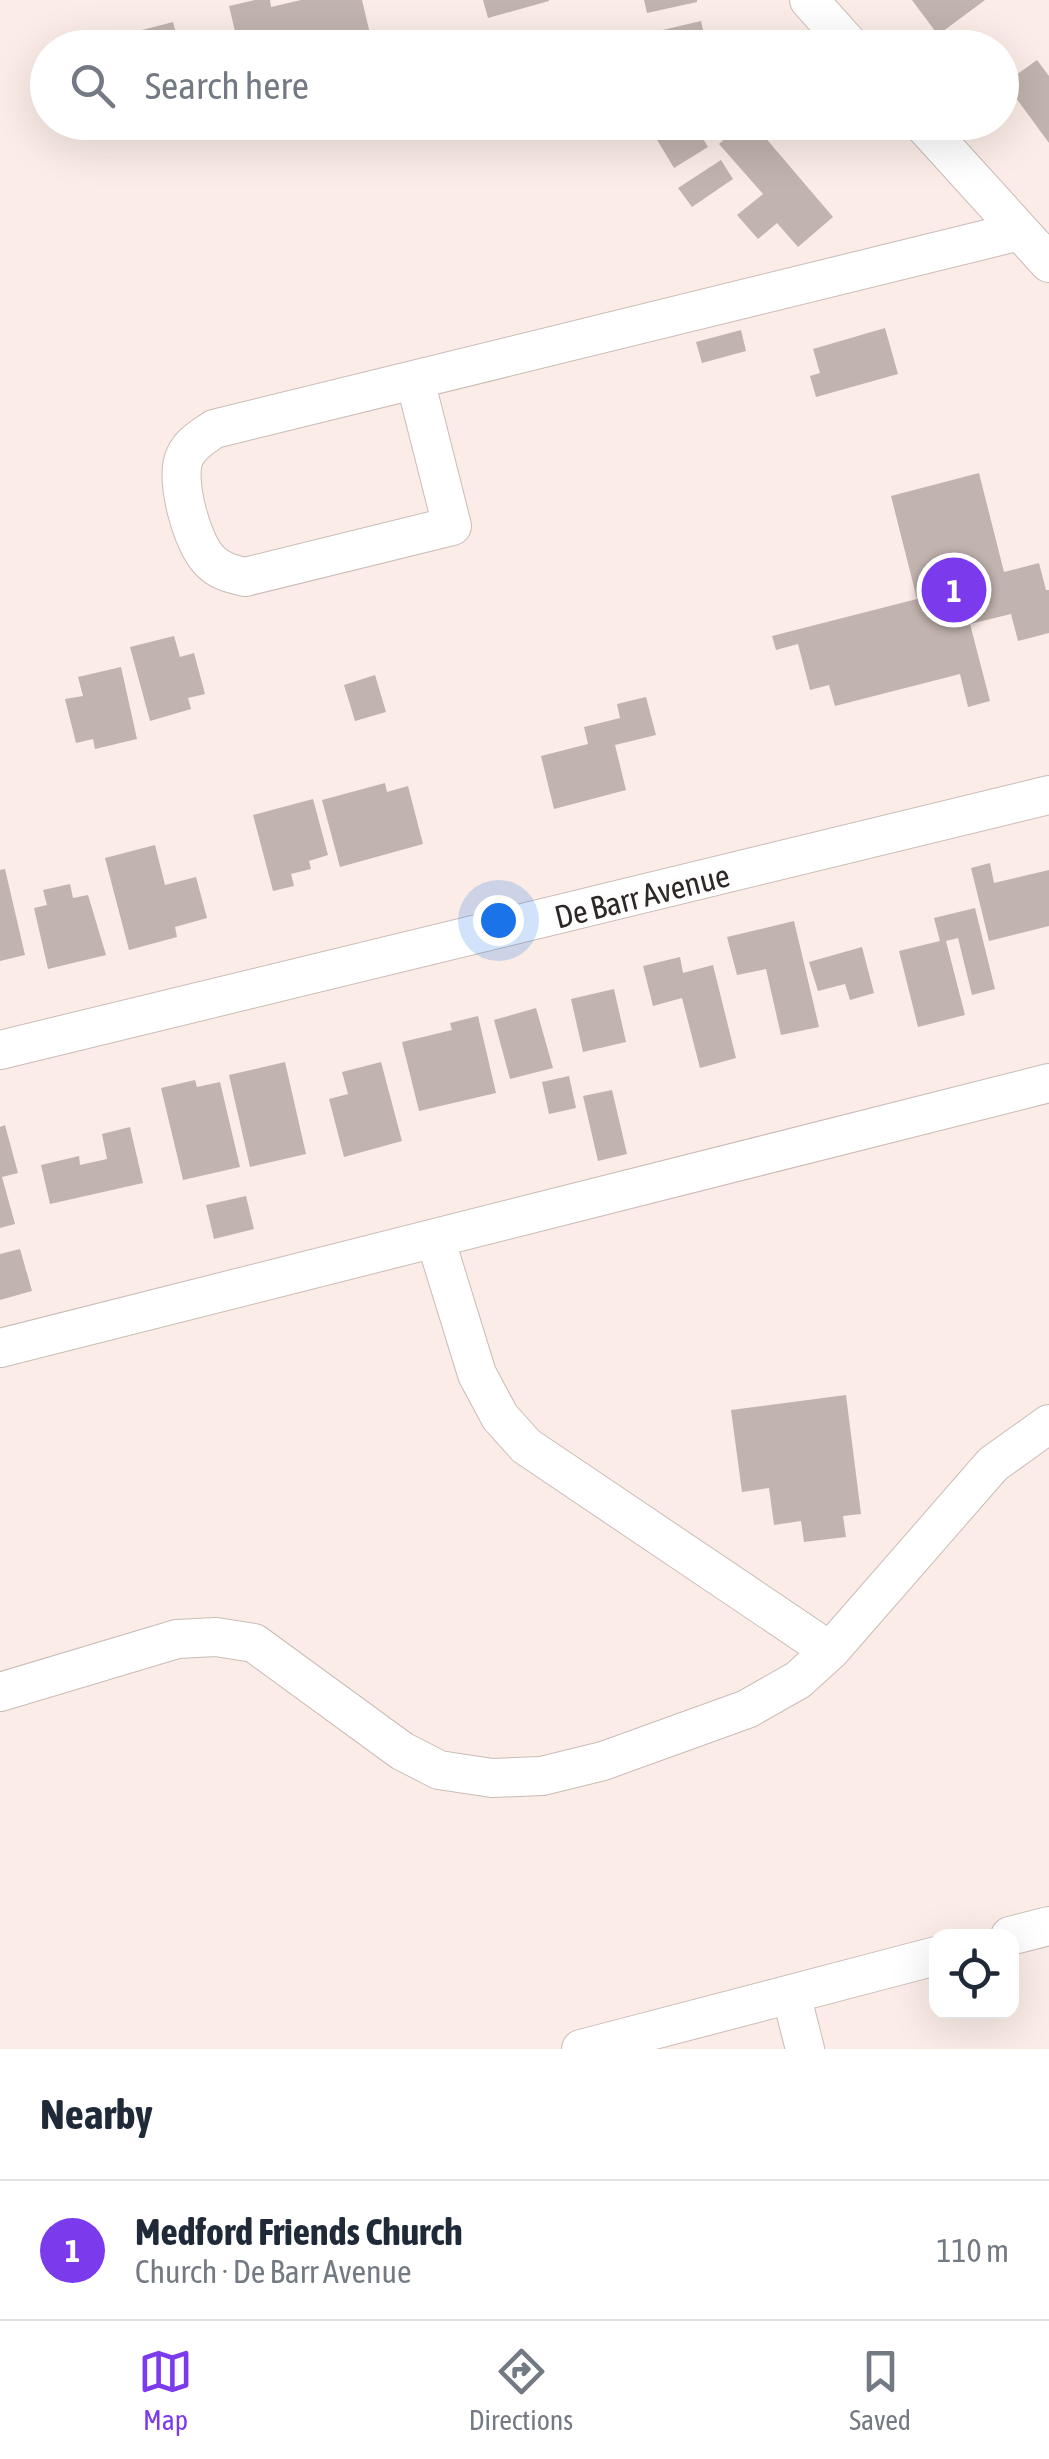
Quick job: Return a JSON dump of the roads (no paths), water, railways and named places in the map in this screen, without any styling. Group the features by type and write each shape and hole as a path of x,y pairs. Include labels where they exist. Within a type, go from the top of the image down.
{"street":[{"path":"809,0 836,30"},
{"path":"937,140 1049,263"},
{"path":"415,380 452,526 246,576 230,574 212,563 198,546 180,472 184,456 195,442 214,429 1020,231"},
{"name":"De Barr Avenue","path":"0,1050 1049,795"},
{"path":"0,1348 1049,1083"},
{"path":"434,1238 476,1374 500,1418 526,1446 830,1651"},
{"path":"0,1692 177,1639 216,1637 254,1643 402,1751 439,1770 508,1778 542,1776 603,1762 747,1709 798,1680 830,1651 994,1464 1049,1424"},
{"path":"1019,1934 1049,1926"},
{"path":"581,2049 929,1958"},
{"path":"791,1994 805,2049"}],"place":[{"name":"Medford Friends Church","path":"954,590"}]}
